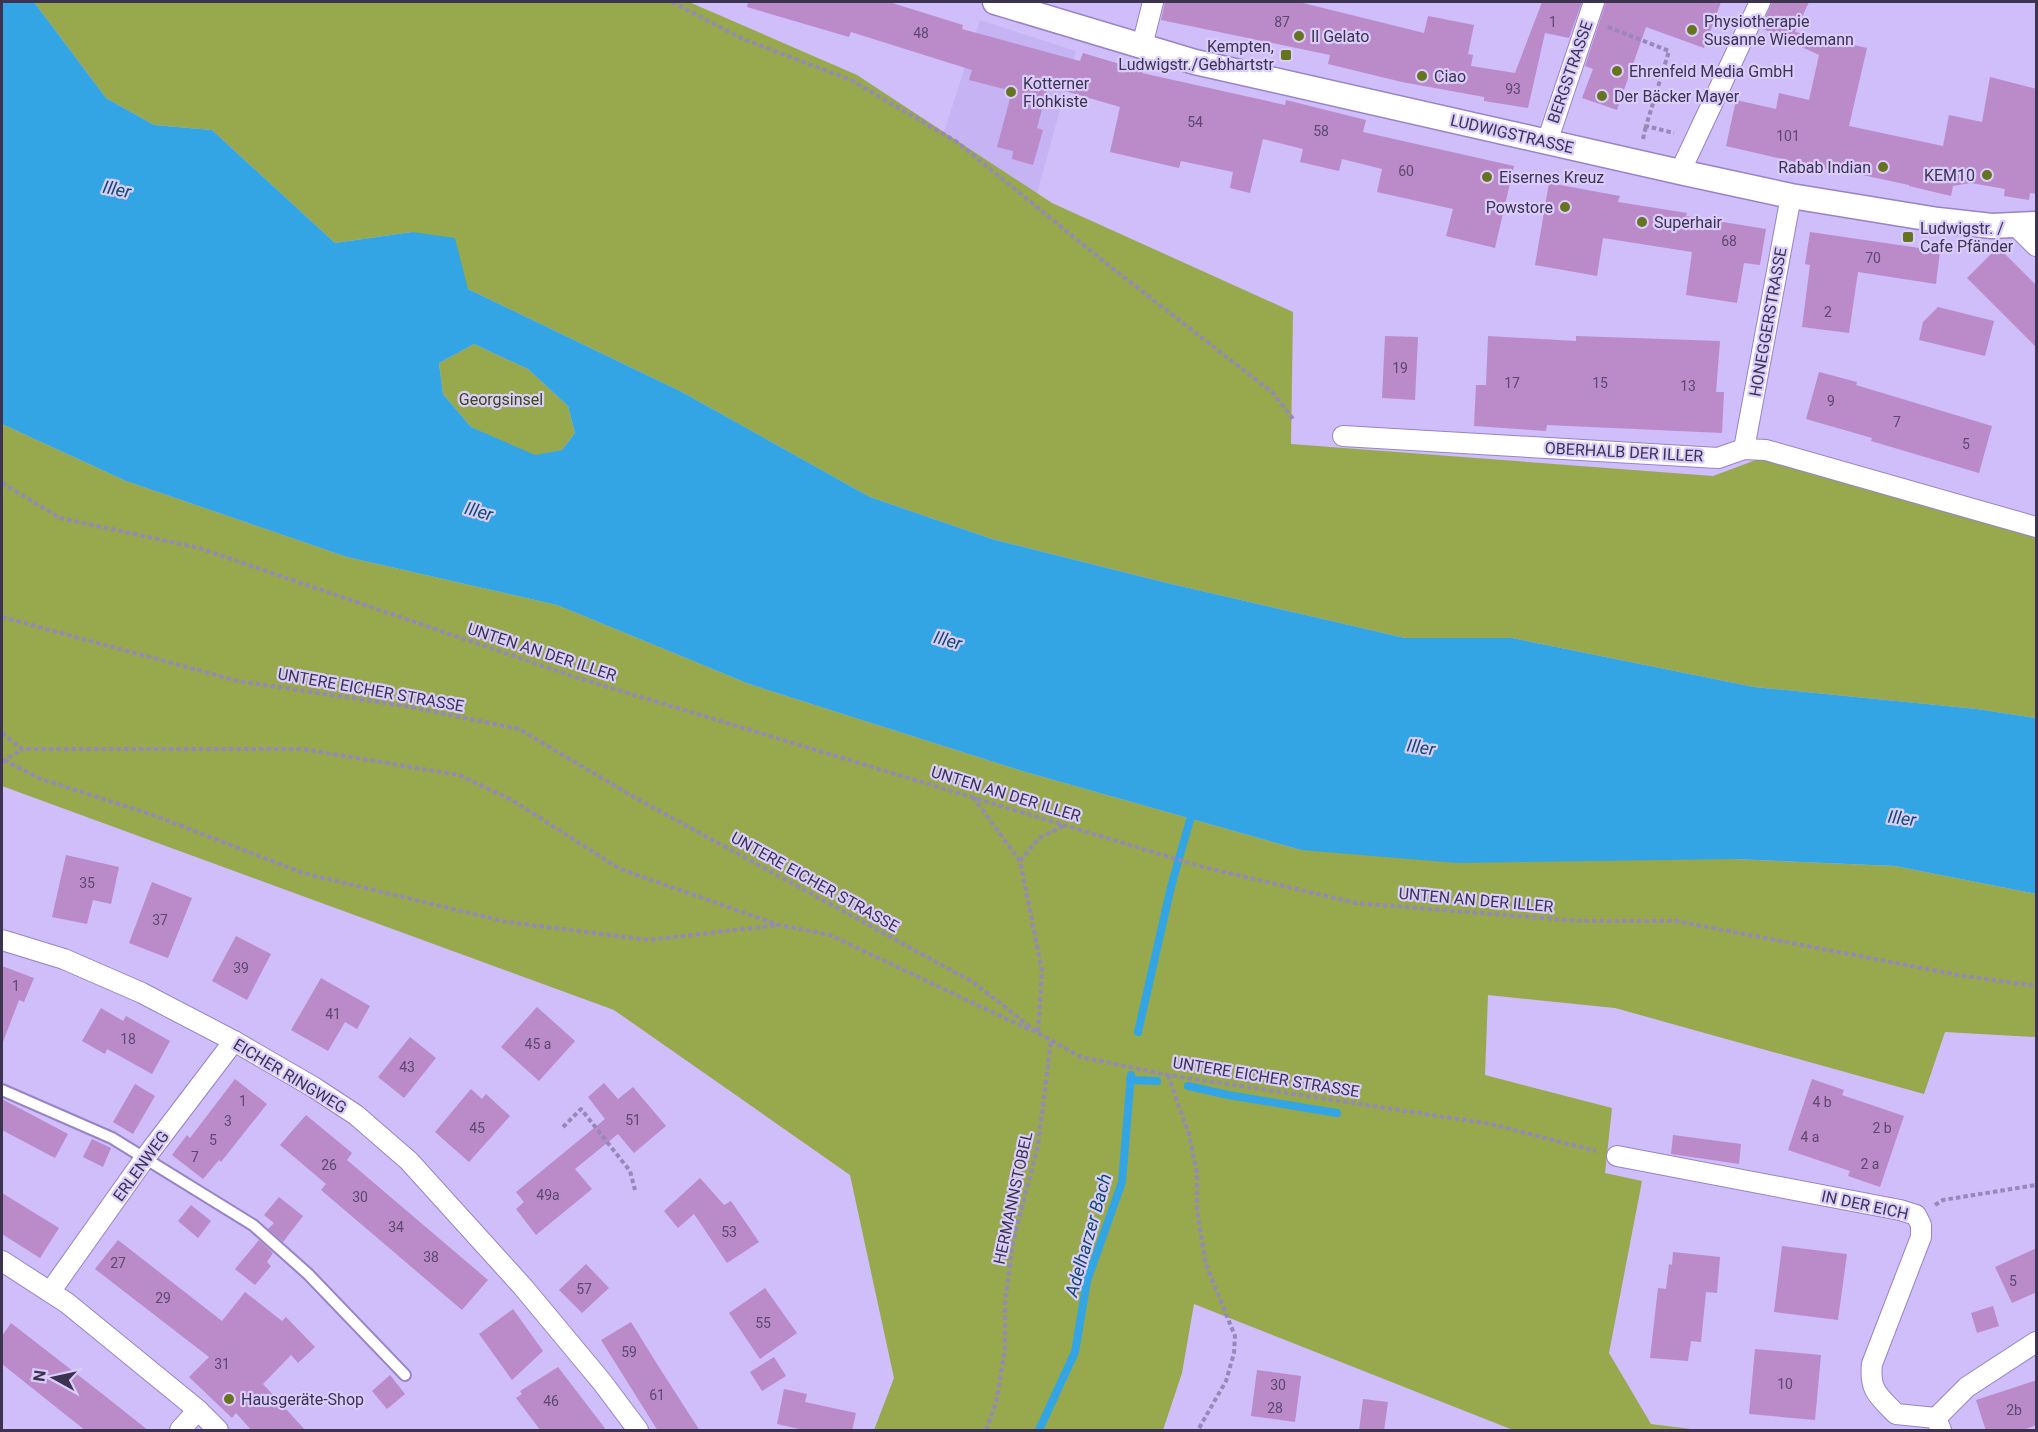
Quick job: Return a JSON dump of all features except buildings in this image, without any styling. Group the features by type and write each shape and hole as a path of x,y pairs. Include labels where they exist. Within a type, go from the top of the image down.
{"street":[{"name":"LUDWIGSTRASSE","path":"995,2 1195,62 1791,196 1938,220 1992,226 2026,224"},
{"path":"1142,46 1153,2"},
{"path":"1680,172 1760,2"},
{"name":"BERGSTRASSE","path":"1547,142 1591,10"},
{"name":"HONEGGERSTRASSE","path":"1744,449 1791,196"},
{"path":"2026,224 2037,246"},
{"name":"OBERHALB DER ILLER","path":"1343,436 1718,458 1744,449 1766,450 2037,527"},
{"name":"EICHER RINGWEG","path":"2,940 64,959 142,993 234,1041 315,1088 356,1115 409,1161 523,1287 602,1382 638,1431"},
{"name":"ERLENWEG","path":"50,1292 145,1158 234,1041"},
{"name":"IN DER EICH","path":"1617,1156 1900,1210 1916,1215 1921,1224 1921,1237 1872,1364 1870,1378 1876,1393 1896,1414 1939,1424"},
{"path":"2,1262 67,1303 198,1410 218,1431"},
{"path":"1939,1424 1967,1387 2036,1342"},
{"path":"180,1431 198,1410"}],"lane":[{"path":"2,1090 112,1138 253,1225 308,1274 405,1375"}],"path":[{"path":"672,2 743,39 851,80 957,141 1107,264 1273,393 1293,419"},
{"path":"1591,10 1670,51 1646,126 1696,140"},
{"name":"UNTEN AN DER ILLER","path":"2,483 60,518 199,548 575,677 1199,866 1356,903 1579,921 1676,921 1964,976 2037,986"},
{"name":"UNTERE EICHER STRASSE","path":"2,617 238,681 411,707 519,729 632,796 973,981 1038,1034 1081,1057 1168,1075 1491,1124 1617,1156"},
{"path":"2,733 22,749"},
{"path":"3,761 22,749 302,749 459,775 512,800 620,869 779,925 830,934 1038,1034 1042,971 1020,861 973,796"},
{"path":"3,761 41,779 153,815 303,873 507,922 649,940 779,925"},
{"path":"1020,861 1039,838 1066,824"},
{"name":"HERMANNSTOBEL","path":"986,1431 996,1403 1005,1349 1005,1302 1013,1242 1038,1145 1051,1041"},
{"path":"1168,1075 1189,1135 1197,1173 1197,1211 1206,1265 1235,1336 1234,1353 1226,1381 1198,1431"},
{"path":"563,1126 581,1109 630,1171 635,1190"},
{"path":"1916,1215 1944,1200 2037,1185"}],"shaded area":[{"name":"Kotterner Flohkiste","path":"980,20 1076,51 1037,194 944,132"}],"green space":[{"path":"34,2 689,2 857,75 1052,203 1293,312 1291,444 1713,476 1764,457 2036,536 2036,718 1977,709 1754,687 1512,638 1405,638 1163,582 992,539 870,497 682,392 468,289 412,232 335,243 212,130 154,125 106,98"},
{"name":"Georgsinsel","path":"474,344 528,369 568,406 575,433 562,450 535,456 471,427 443,394 439,363"},
{"path":"2,424 126,481 347,557 557,605 749,684 1022,771 1301,850 1734,859 1895,866 2036,894 2036,1037 1945,1032 1924,1094 1615,1008 1488,995 1485,1075 1612,1108 1605,1173 1642,1181 1609,1353 1651,1424 1699,1430 1513,1430 1194,1304 1182,1373 1163,1430 874,1430 894,1378 850,1175 614,1010 2,786"}],"water":[{"name":"Iller","path":"2,2 34,2 106,98 154,125 212,130 335,243 412,232 455,238 468,289 682,392 870,497 992,539 1163,582 1405,638 1512,638 1754,687 1977,709 2036,718 2036,894 1895,866 1734,859 1457,863 1301,850 1022,771 749,684 557,605 347,557 126,481 2,424","holes":["474,344 528,369 568,406 575,433 562,450 535,455 471,427 443,394 439,363"]}],"waterway":[{"name":"Adelharzer Bach","path":"1138,1032 1171,887 1193,809"},
{"name":"Adelharzer Bach","path":"1039,1430 1075,1352 1087,1281 1122,1182 1131,1075"},
{"path":"1130,1080 1157,1081"},
{"path":"1188,1086 1337,1113"}],"place":[{"name":"Physiotherapie Susanne Wiedemann","path":"1692,30"},
{"name":"Il Gelato","path":"1299,36"},
{"name":"Kempten, Ludwigstr./Gebhartstr","path":"1286,55"},
{"name":"Ehrenfeld Media GmbH","path":"1617,71"},
{"name":"Ciao","path":"1422,76"},
{"name":"Kotterner Flohkiste","path":"1011,92"},
{"name":"Der Bäcker Mayer","path":"1602,96"},
{"name":"Rabab Indian","path":"1883,167"},
{"name":"KEM10","path":"1987,175"},
{"name":"Eisernes Kreuz","path":"1487,177"},
{"name":"Powstore","path":"1565,207"},
{"name":"Superhair","path":"1642,222"},
{"name":"Ludwigstr. / Cafe Pfänder","path":"1908,237"},
{"name":"Hausgeräte-Shop","path":"229,1399"}]}
